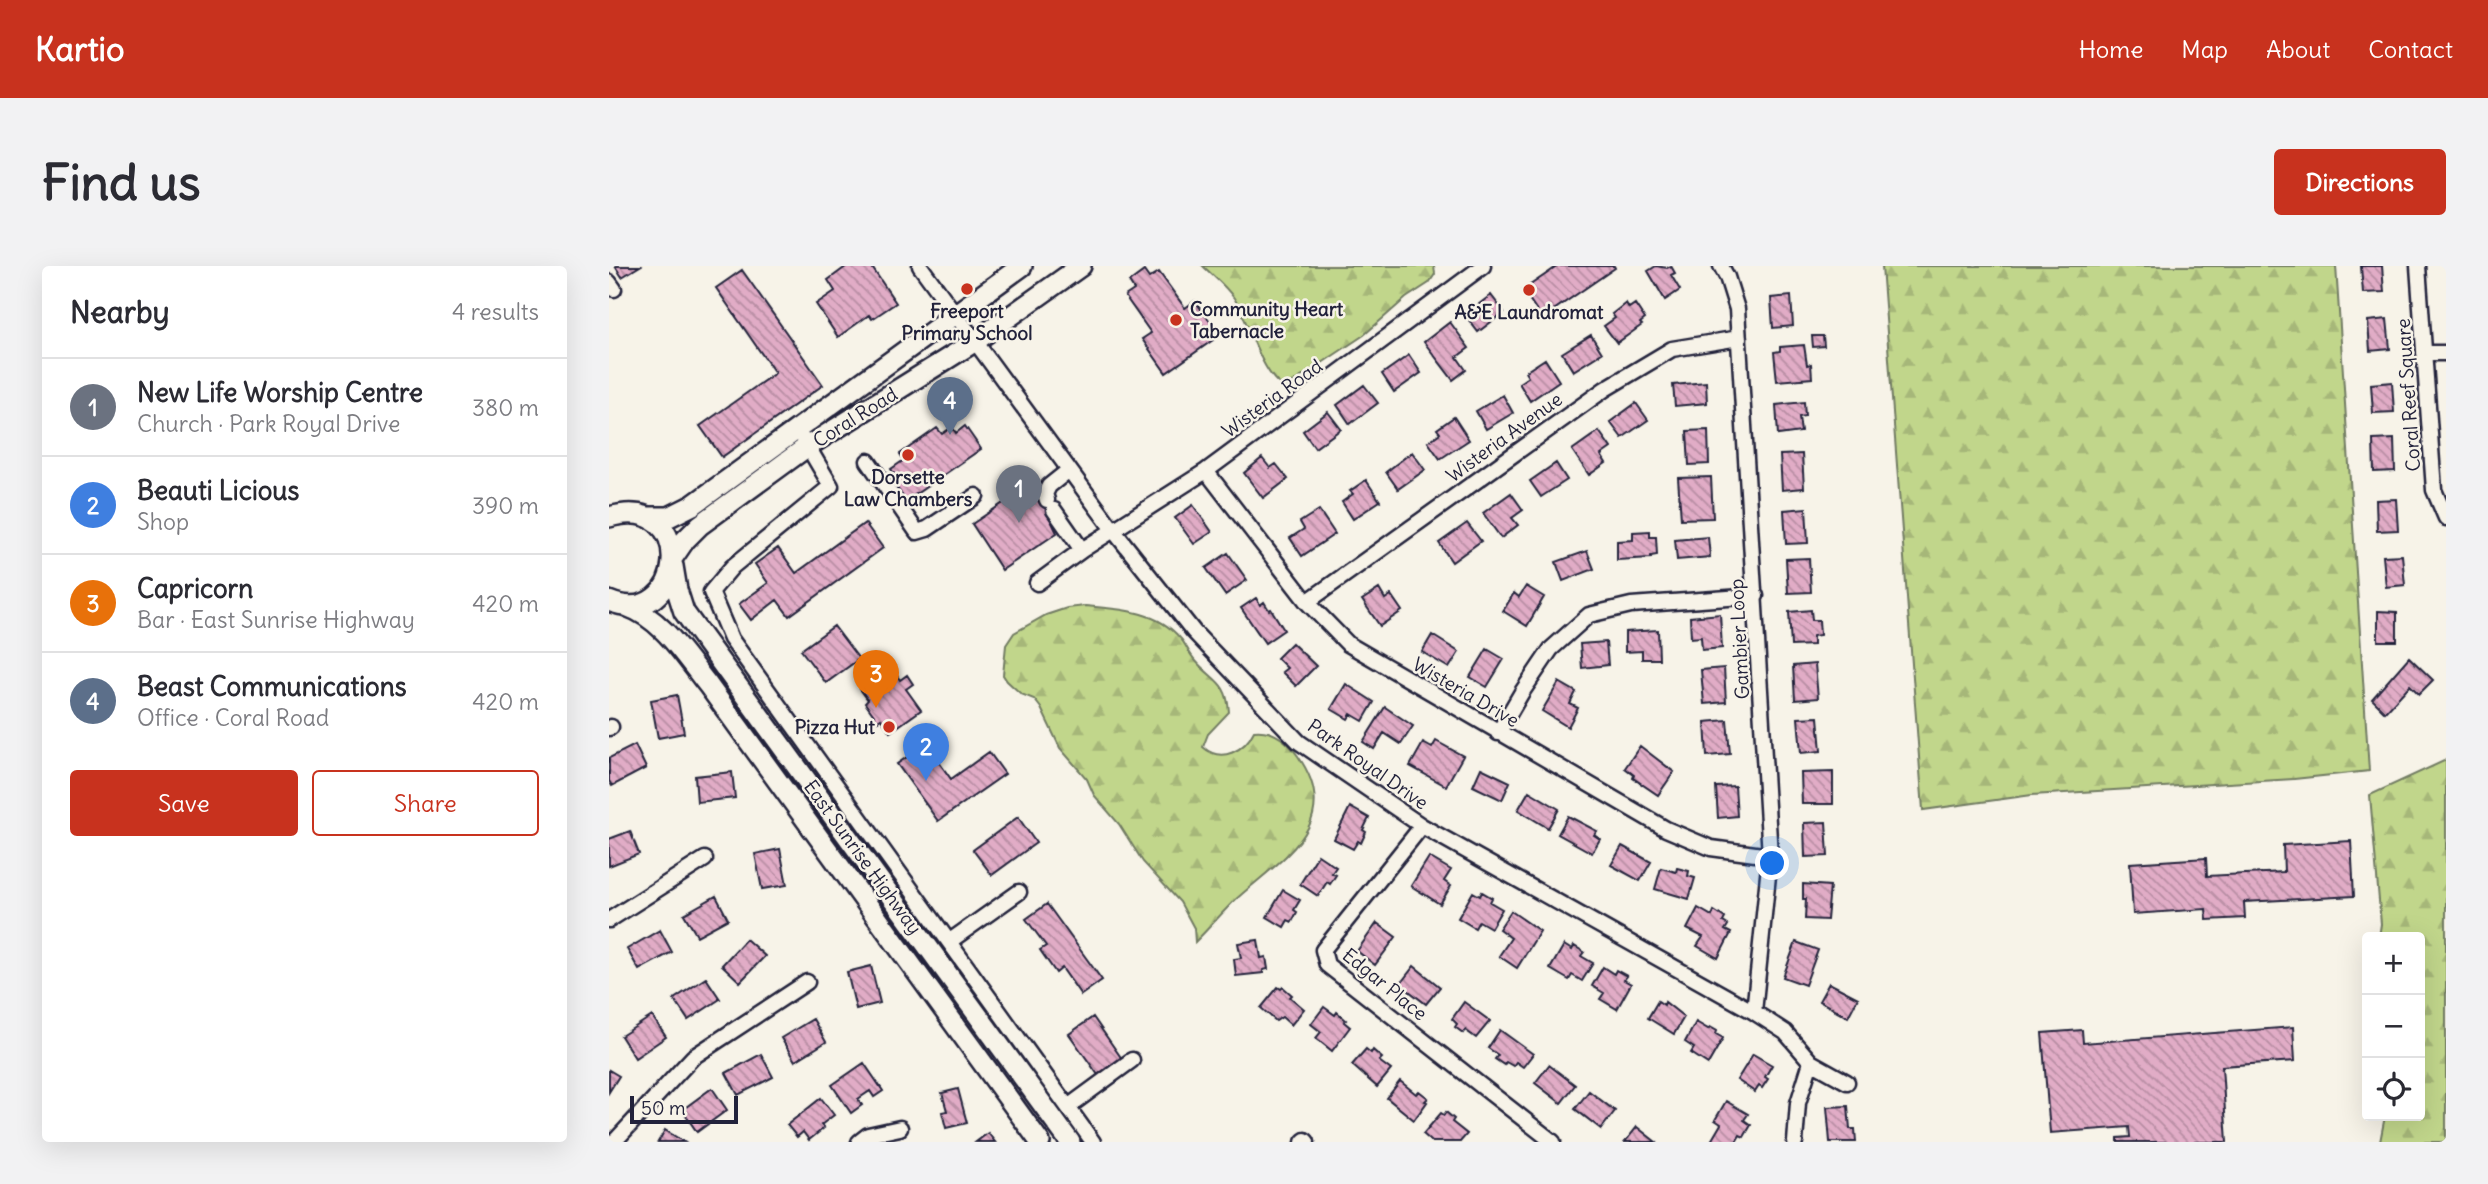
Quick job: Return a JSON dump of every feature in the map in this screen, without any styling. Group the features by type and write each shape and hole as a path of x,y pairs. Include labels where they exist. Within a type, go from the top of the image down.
{"main road":[{"name":"Coral Road","path":"614,603 640,604 652,599 670,579 674,561 685,540 700,525 954,314 1021,266"},
{"name":"Coral Road","path":"613,511 647,517 669,517 688,509 803,438 974,342 1081,266"},
{"name":"East Sunrise Highway","path":"647,517 666,533 672,544 679,602 684,612 1070,1142"},
{"name":"East Sunrise Highway","path":"614,603 650,617 708,685 1040,1142"}],"street":[{"name":"Park Royal Drive","path":"920,266 1114,531 1194,632 1299,742 1422,826 1754,1012 1785,1032 1811,1062 1847,1082"},
{"name":"Wisteria Road","path":"1037,583 1082,550 1206,471 1483,266"},
{"name":"Gambier Loop","path":"1721,266 1737,309 1770,856 1754,1012"},
{"name":"Coral Reef Square","path":"2418,266 2434,491 2446,518"},
{"name":"Wisteria Avenue","path":"1307,602 1605,389 1672,349 1739,338"},
{"path":"2424,353 2446,353"},
{"path":"803,438 831,486 732,567 711,592 731,639 1093,1142"},
{"path":"868,461 916,532 927,529 976,496"},
{"path":"1069,470 1049,486 1045,494 1082,550"},
{"name":"Wisteria Drive","path":"1206,471 1307,602 1348,644 1666,829 1711,848 1770,856"},
{"path":"1498,733 1551,649 1589,615 1631,605 1756,596"},
{"path":"703,639 731,639"},
{"name":"Edgar Place","path":"1422,826 1323,950 1327,965 1553,1142"},
{"path":"853,882 888,854"},
{"path":"609,920 705,859"},
{"path":"950,941 1019,892"},
{"path":"614,1142 693,1057 807,982"},
{"path":"1068,1107 1132,1060"},
{"path":"1795,1142 1798,1103 1811,1062"},
{"path":"859,1142 868,1135 900,1128"}],"green space":[{"path":"1203,266 1434,266 1435,274 1429,283 1406,298 1364,335 1286,387 1270,374 1234,298"},
{"path":"1882,266 2336,266 2369,771 2294,779 2032,795 1923,810"},
{"path":"1085,606 1136,613 1160,622 1180,638 1193,658 1218,682 1228,701 1229,712 1208,734 1203,747 1210,752 1225,754 1239,749 1254,731 1267,732 1289,745 1311,781 1315,802 1311,822 1301,840 1233,902 1195,942 1194,928 1180,902 1143,862 1119,824 1094,795 1087,779 1060,748 1041,708 1034,699 1021,694 1003,675 1006,645 1014,633 1046,615"},
{"path":"2446,760 2446,1142 2380,1142 2384,1121 2425,1121 2425,932 2380,932 2370,795"}],"building":[{"path":"615,266 640,266 622,277"},
{"path":"847,266 871,266 896,303 872,319 869,315 838,337 816,304 835,291 828,280"},
{"path":"1558,266 1615,268 1542,318 1523,290"},
{"path":"1656,266 1671,266 1675,273 1671,275 1680,290 1665,300 1648,271"},
{"path":"2361,266 2382,266 2384,292 2363,293"},
{"path":"742,270 823,385 722,457 700,426 775,373 716,288"},
{"name":"Community Heart Tabernacle","path":"1144,271 1149,278 1159,272 1185,308 1195,301 1220,335 1166,373 1142,339 1151,333 1125,296 1134,290 1129,282"},
{"path":"1491,295 1504,312 1478,332 1465,315"},
{"path":"1791,296 1793,326 1773,328 1771,298"},
{"path":"1626,303 1629,308 1635,304 1645,319 1640,323 1642,325 1617,343 1604,326 1615,318 1612,314"},
{"path":"2387,319 2390,349 2370,351 2368,321"},
{"path":"1450,322 1469,348 1457,357 1466,370 1453,380 1424,342"},
{"path":"1591,335 1602,353 1573,371 1562,353"},
{"path":"1812,336 1823,336 1824,346 1813,347"},
{"path":"1804,345 1807,365 1811,364 1812,378 1777,381 1774,352 1780,351 1780,347"},
{"path":"1409,355 1421,373 1394,392 1382,374"},
{"path":"1545,359 1559,381 1530,401 1519,383 1528,377 1525,372"},
{"path":"1706,382 1707,403 1675,406 1673,385"},
{"path":"2392,382 2394,412 2373,413 2371,384"},
{"path":"1364,385 1378,403 1350,424 1337,405"},
{"path":"1503,395 1513,413 1486,429 1476,411"},
{"path":"1804,402 1805,416 1799,417 1801,432 1778,435 1776,405"},
{"path":"1636,403 1648,420 1622,438 1610,422"},
{"path":"1328,412 1341,429 1315,448 1303,431"},
{"path":"1454,417 1469,440 1440,459 1428,442 1440,433 1437,429"},
{"path":"965,426 981,449 903,503 887,480 895,475 891,469 904,460 900,454 937,428 942,434 952,427 956,433"},
{"path":"1708,430 1709,464 1689,465 1687,431"},
{"path":"1599,431 1611,448 1601,455 1606,463 1589,475 1572,450"},
{"path":"2394,439 2395,471 2374,472 2373,440"},
{"path":"1412,452 1425,470 1398,489 1386,472"},
{"path":"1802,454 1804,488 1782,490 1780,455"},
{"path":"1262,458 1270,468 1276,464 1288,479 1263,498 1244,473"},
{"path":"1556,463 1567,480 1541,497 1530,481"},
{"path":"1711,477 1713,518 1681,519 1678,478"},
{"path":"1366,480 1380,501 1353,519 1342,502 1353,494 1350,491"},
{"path":"1027,487 1041,504 1051,497 1058,507 1048,514 1057,533 1002,570 972,524"},
{"path":"1511,493 1523,510 1512,518 1518,525 1501,538 1483,513"},
{"path":"2396,499 2398,530 2377,531 2376,500"},
{"path":"1193,505 1212,532 1194,544 1175,518"},
{"path":"1806,508 1808,543 1786,544 1784,510"},
{"path":"1319,510 1335,534 1302,556 1290,538 1304,529 1300,522"},
{"path":"865,523 883,548 789,616 777,600 751,620 739,604 768,583 755,564 778,548 796,573"},
{"path":"1467,523 1481,541 1452,562 1439,543"},
{"path":"1650,531 1650,537 1656,537 1657,555 1651,558 1617,560 1617,541 1633,540 1633,532"},
{"path":"1708,537 1710,557 1677,560 1675,540"},
{"path":"1587,551 1594,569 1563,581 1556,562"},
{"path":"1228,553 1247,580 1225,595 1206,568"},
{"path":"2402,555 2405,585 2386,587 2383,556"},
{"path":"1809,558 1811,592 1788,593 1786,559"},
{"path":"1526,586 1544,597 1527,626 1503,611 1514,593 1519,597"},
{"path":"1379,589 1385,599 1391,595 1402,611 1380,626 1362,600"},
{"path":"1256,598 1260,605 1264,602 1269,610 1271,609 1284,630 1265,643 1241,608"},
{"path":"1811,610 1812,620 1819,620 1820,635 1813,636 1813,645 1791,646 1789,612"},
{"path":"2378,611 2397,612 2397,641 2378,641"},
{"path":"1720,614 1722,648 1702,650 1701,637 1691,638 1690,617"},
{"path":"834,626 859,659 826,683 801,650"},
{"path":"1658,630 1659,659 1642,659 1642,651 1625,652 1625,632"},
{"path":"1432,635 1459,652 1449,668 1422,652"},
{"path":"1606,642 1608,665 1582,668 1580,644"},
{"path":"1292,643 1316,666 1296,686 1282,672 1287,668 1277,658"},
{"path":"1487,649 1504,659 1487,687 1470,677"},
{"path":"2409,657 2433,680 2419,694 2410,685 2385,712 2372,699"},
{"path":"1815,664 1818,698 1795,700 1793,666"},
{"path":"891,667 900,680 907,675 913,684 906,689 921,710 890,732 865,703 868,700 860,689"},
{"path":"1724,668 1726,702 1704,704 1701,670"},
{"path":"1559,682 1576,692 1570,704 1578,708 1568,727 1542,711"},
{"path":"1346,684 1374,702 1363,721 1351,714 1348,719 1331,709"},
{"path":"677,695 684,733 658,738 651,700"},
{"path":"1385,707 1413,726 1401,744 1384,733 1374,749 1363,742"},
{"path":"1818,717 1821,751 1801,753 1798,718"},
{"path":"1727,720 1730,754 1707,756 1705,722"},
{"path":"1436,741 1463,756 1446,786 1410,766 1423,743 1432,748"},
{"path":"926,744 951,779 989,752 1005,774 938,821 897,764"},
{"path":"635,745 646,768 612,786 609,781 609,758"},
{"path":"1640,746 1674,772 1658,795 1633,778 1634,775 1625,768"},
{"path":"1481,768 1510,782 1502,800 1473,786"},
{"path":"732,772 735,798 697,802 695,776"},
{"path":"1833,772 1833,804 1802,804 1801,773"},
{"path":"1735,786 1737,816 1718,818 1716,787"},
{"path":"1529,791 1559,809 1548,828 1518,810"},
{"path":"1350,807 1369,818 1361,843 1358,841 1353,849 1334,839"},
{"path":"1568,816 1597,831 1594,835 1600,839 1592,853 1558,834"},
{"path":"1018,817 1036,843 992,875 973,850"},
{"path":"1826,822 1828,856 1805,857 1804,823"},
{"path":"630,831 639,854 609,866 609,839"},
{"path":"2351,841 2354,896 2244,902 2245,918 2207,920 2206,909 2133,914 2130,863 2206,858 2207,876 2284,872 2283,845"},
{"path":"1622,846 1651,862 1640,881 1611,865"},
{"path":"780,849 787,885 762,889 755,854"},
{"path":"1318,855 1336,867 1332,873 1336,875 1330,884 1327,882 1318,896 1300,884"},
{"path":"1429,857 1451,870 1444,881 1451,886 1440,904 1411,886"},
{"path":"1661,868 1676,872 1677,868 1689,871 1688,876 1695,878 1689,899 1655,889"},
{"path":"1803,884 1830,886 1827,920 1805,919 1806,899 1803,899"},
{"path":"1283,890 1300,900 1294,910 1297,912 1292,922 1288,920 1284,927 1267,917"},
{"path":"1473,892 1480,896 1482,892 1492,898 1490,902 1502,909 1491,928 1479,921 1475,928 1458,918"},
{"path":"716,896 728,919 697,936 684,914"},
{"path":"1047,904 1102,980 1081,995 1062,968 1056,973 1040,950 1046,946 1026,919"},
{"path":"1698,908 1712,916 1714,911 1725,918 1723,922 1728,925 1725,930 1731,933 1718,958 1697,946 1703,937 1687,929"},
{"path":"1511,911 1540,931 1517,968 1499,956 1511,938 1499,929"},
{"path":"1377,923 1396,937 1375,965 1357,951"},
{"path":"660,930 672,952 639,970 627,949"},
{"path":"746,939 765,956 740,982 722,965"},
{"path":"1258,940 1261,958 1266,957 1268,969 1263,970 1263,973 1236,976 1234,959 1241,958 1238,943"},
{"path":"1796,942 1818,950 1805,985 1783,977"},
{"path":"1564,945 1572,950 1574,946 1584,952 1581,956 1593,963 1582,981 1572,975 1569,980 1550,969"},
{"path":"871,966 880,1003 856,1009 847,972"},
{"path":"1414,966 1440,987 1426,1004 1400,984"},
{"path":"1603,967 1614,974 1616,970 1627,976 1624,980 1631,984 1617,1009 1600,999 1604,993 1592,986"},
{"path":"706,978 720,999 688,1020 674,999"},
{"path":"1829,983 1858,998 1848,1017 1819,1001"},
{"path":"1278,987 1283,987 1304,1009 1291,1025 1282,1017 1276,1021 1261,1008"},
{"path":"1658,1001 1664,1005 1665,1002 1684,1017 1674,1034 1648,1018"},
{"path":"1464,1002 1490,1021 1476,1038 1455,1027 1457,1024 1452,1019"},
{"path":"1324,1007 1335,1015 1337,1012 1350,1027 1332,1051 1316,1038 1321,1032 1311,1024"},
{"path":"652,1016 666,1037 635,1058 621,1036"},
{"path":"1093,1017 1122,1059 1098,1075 1069,1034"},
{"path":"813,1019 826,1042 795,1061 781,1038"},
{"path":"1696,1022 1717,1031 1716,1034 1723,1038 1708,1064 1691,1053 1694,1048 1685,1042"},
{"path":"2293,1027 2295,1061 2222,1066 2227,1142 2118,1142 2118,1138 2130,1137 2129,1127 2050,1133 2042,1033 2082,1030 2083,1043"},
{"path":"1500,1030 1533,1054 1523,1067 1516,1062 1513,1066 1506,1062 1504,1065 1495,1059 1498,1055 1488,1048"},
{"path":"1366,1049 1371,1053 1373,1050 1382,1058 1379,1061 1391,1070 1377,1087 1352,1065"},
{"path":"761,1054 773,1077 738,1095 726,1073"},
{"path":"1753,1054 1772,1065 1765,1077 1768,1079 1762,1088 1759,1086 1755,1092 1737,1080"},
{"path":"864,1063 883,1091 874,1097 870,1091 858,1099 862,1105 851,1113 832,1085"},
{"path":"1549,1065 1575,1085 1561,1103 1535,1083"},
{"path":"609,1070 619,1076 609,1092"},
{"path":"1400,1081 1416,1094 1419,1091 1428,1098 1414,1120 1387,1098"},
{"path":"712,1088 727,1110 697,1132 682,1110"},
{"path":"958,1089 967,1123 946,1128 942,1112 947,1111 942,1093"},
{"path":"1589,1091 1615,1111 1601,1129 1575,1109"},
{"path":"821,1098 834,1115 821,1125 824,1128 809,1140 803,1132 797,1137 787,1125"},
{"path":"1726,1101 1748,1114 1744,1120 1751,1125 1744,1137 1740,1135 1736,1142 1713,1142 1711,1141 1721,1124 1715,1120"},
{"path":"1848,1106 1850,1129 1855,1129 1856,1142 1830,1142 1827,1107"},
{"path":"1446,1112 1454,1119 1452,1122 1467,1134 1460,1142 1432,1142 1423,1134 1441,1113 1444,1115"},
{"path":"1637,1127 1656,1142 1625,1142"},
{"path":"665,1130 684,1142 658,1142"},
{"path":"988,1133 995,1142 976,1142"}],"place":[{"name":"Freeport Primary School","path":"967,289"},
{"name":"A&E Laundromat","path":"1529,290"},
{"name":"Community Heart Tabernacle","path":"1176,320"},
{"name":"Beast Communications","path":"950,435"},
{"name":"Dorsette Law Chambers","path":"908,455"},
{"name":"New Life Worship Centre","path":"1019,523"},
{"name":"Capricorn","path":"876,708"},
{"name":"Pizza Hut","path":"889,727"},
{"name":"Beauti Licious","path":"926,781"}]}
